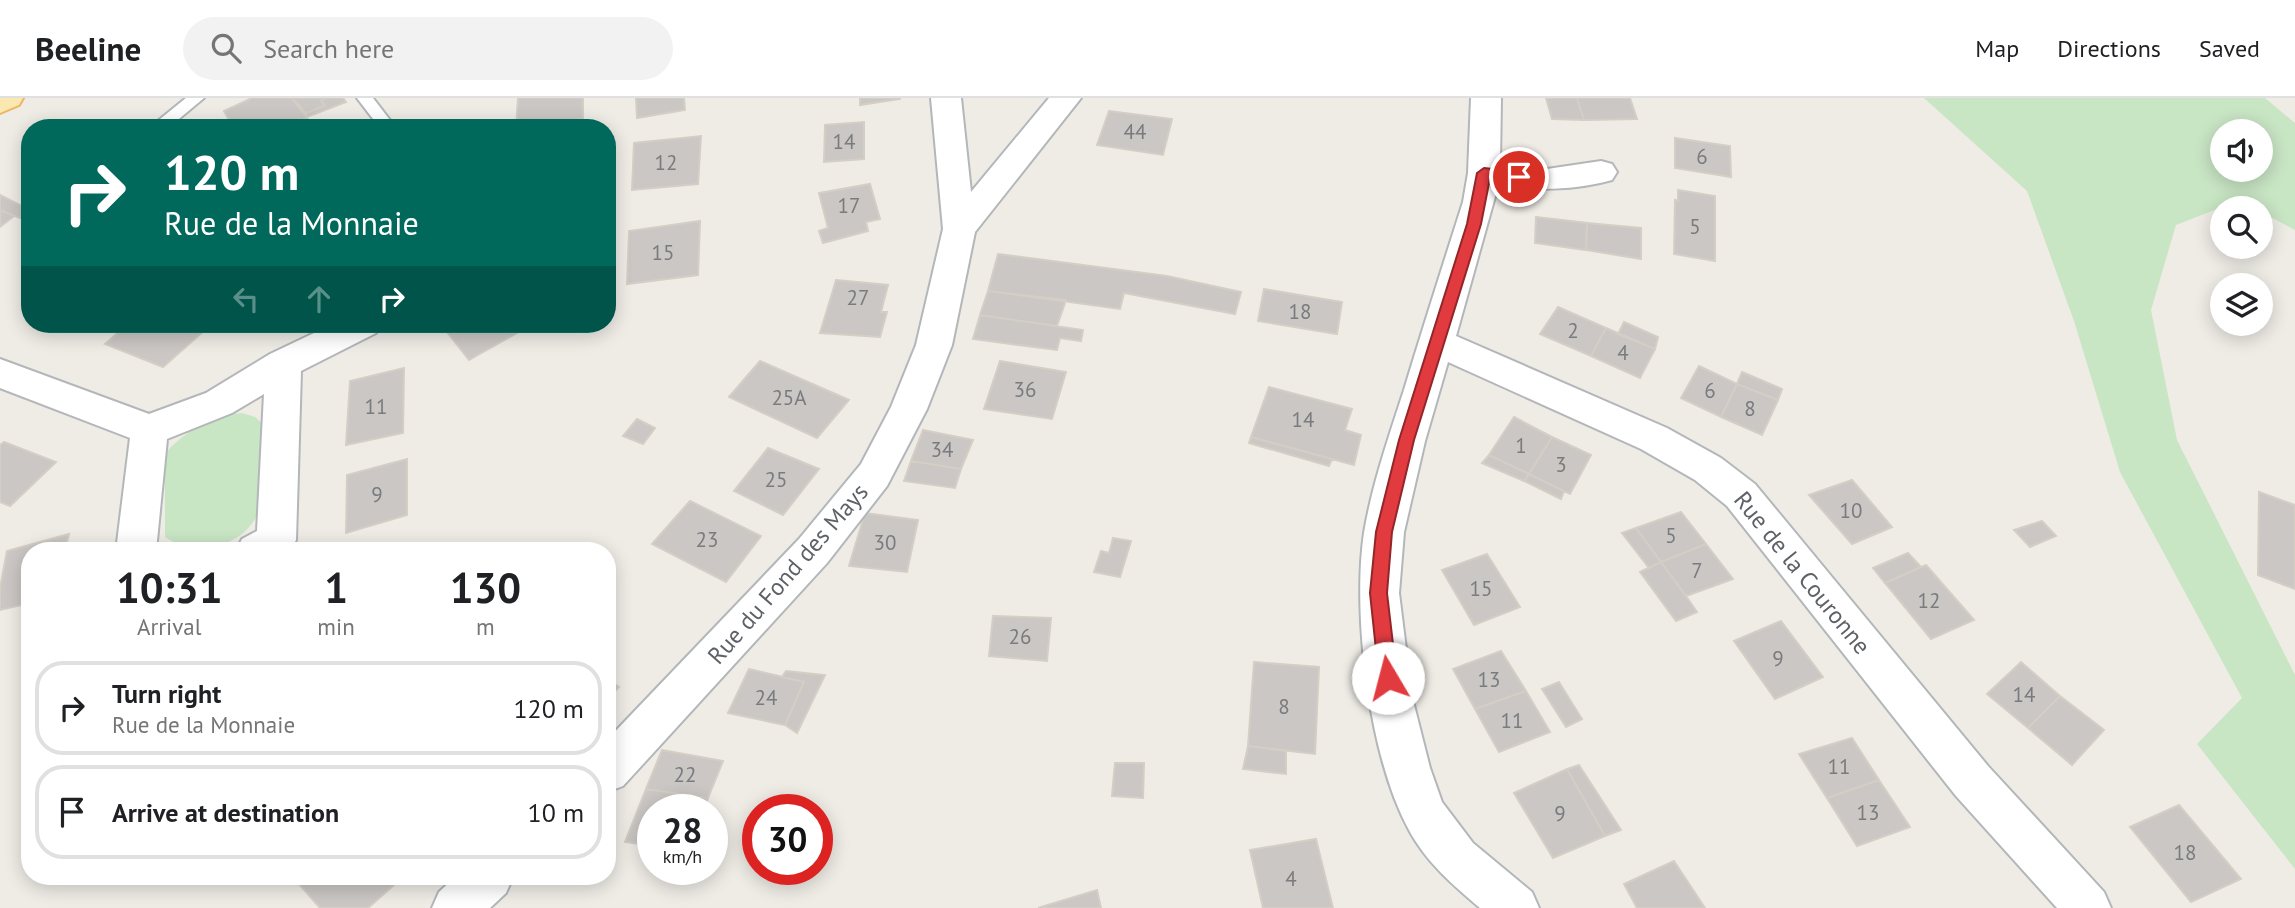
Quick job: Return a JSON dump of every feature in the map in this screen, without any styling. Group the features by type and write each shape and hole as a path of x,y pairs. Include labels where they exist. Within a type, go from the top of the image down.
{"main road":[{"path":"0,103 8,98"}],"street":[{"path":"946,98 959,229"},
{"name":"Rue du Fond des Mays","path":"616,762 813,551 874,475 909,409 934,345 959,229 1066,98"},
{"path":"1486,98 1484,173 1474,224 1450,295 1438,344 1423,380 1384,532 1379,593 1385,660 1408,768 1425,815 1457,859 1516,908"},
{"path":"1484,173 1547,180 1601,172"},
{"path":"0,373 149,430 219,403 283,364 346,333"},
{"name":"Rue de la Couronne","path":"1438,344 1499,366 1680,450 1720,476 1741,495 1972,781 2088,908"},
{"path":"272,542 276,540 283,364"},
{"path":"137,542 149,430"},
{"path":"455,908 481,885"}],"lane":[{"path":"169,119 195,98"},
{"path":"365,98 381,119"}],"green space":[{"path":"1924,98 2265,98 2295,123 2295,230 2273,218 2273,196 2210,196 2210,212 2176,225 2151,310 2177,440 2295,675 2295,869 2197,744 2242,698 2120,472 2074,321 2027,191"},
{"path":"242,413 255,417 265,426 260,508 253,522 232,540 175,542 165,537 165,453 182,437 219,418"}],"building":[{"path":"252,98 292,98 307,118 228,119 224,111"},
{"path":"292,98 327,98 321,100 325,106 306,113"},
{"path":"343,98 346,102 307,117 306,113 325,106 321,100"},
{"path":"518,98 583,98 583,119 517,119"},
{"path":"636,98 684,98 685,110 637,118"},
{"path":"860,98 900,98 900,99 860,105"},
{"path":"1546,98 1577,98 1584,120 1552,119"},
{"path":"1577,98 1630,98 1637,119 1584,120"},
{"path":"1109,111 1172,119 1163,155 1097,145"},
{"path":"864,122 864,159 824,162 825,125"},
{"path":"701,136 698,184 632,190 634,143"},
{"path":"1675,138 1730,146 1731,177 1675,168"},
{"path":"870,184 880,219 866,222 868,231 823,243 819,231 828,228 819,193"},
{"path":"1678,190 1715,196 1715,261 1674,254 1675,200 1678,201"},
{"path":"0,195 21,206 21,218 0,210"},
{"path":"0,210 14,216 0,227"},
{"path":"1536,217 1587,223 1586,250 1535,243"},
{"path":"700,221 698,275 627,284 629,231"},
{"path":"1587,223 1641,228 1641,259 1586,250"},
{"path":"998,254 1167,276 1241,292 1235,314 1124,293 1120,309 988,291"},
{"path":"836,280 888,285 881,312 887,312 880,337 820,333"},
{"path":"1264,289 1342,302 1337,334 1258,321"},
{"path":"988,291 1066,300 1057,326 980,315"},
{"path":"1558,307 1606,328 1591,356 1540,334"},
{"path":"980,315 1083,330 1081,341 1060,338 1057,350 973,339"},
{"path":"1624,322 1658,337 1655,349 1618,334"},
{"path":"1606,328 1655,349 1640,378 1591,356"},
{"path":"118,333 202,333 163,367 105,344"},
{"path":"448,333 517,333 469,360"},
{"path":"760,361 849,400 817,438 729,397"},
{"path":"1000,361 1066,372 1052,419 984,409"},
{"path":"1699,366 1737,384 1721,417 1681,398"},
{"path":"404,368 403,433 346,445 350,381"},
{"path":"1742,372 1782,389 1778,400 1737,384"},
{"path":"1737,384 1778,400 1762,435 1721,417"},
{"path":"1269,387 1352,409 1345,430 1361,435 1354,465 1251,437"},
{"path":"1514,417 1552,437 1529,474 1489,455"},
{"path":"637,419 655,428 643,444 623,436"},
{"path":"923,430 973,440 961,469 911,461"},
{"path":"1251,437 1332,459 1329,466 1249,443"},
{"path":"1552,437 1591,455 1570,494 1529,474"},
{"path":"4,442 56,462 10,506 0,502 0,445"},
{"path":"768,448 819,469 783,515 734,491"},
{"path":"1489,455 1529,474 1524,481 1482,463"},
{"path":"407,459 407,515 346,533 347,475"},
{"path":"911,461 961,469 955,488 904,481"},
{"path":"1529,474 1564,491 1561,499 1524,481"},
{"path":"1852,480 1892,527 1852,544 1809,495"},
{"path":"2259,492 2295,505 2295,589 2258,575"},
{"path":"690,501 761,536 726,582 652,544"},
{"path":"1681,512 1706,544 1661,562 1636,528"},
{"path":"865,513 918,520 907,572 849,566"},
{"path":"2042,521 2056,536 2030,547 2014,530"},
{"path":"1636,528 1661,562 1649,568 1622,533"},
{"path":"69,534 67,542 40,542"},
{"path":"1113,538 1131,541 1120,577 1094,572 1101,551 1109,553"},
{"path":"1706,544 1733,579 1686,596 1661,562"},
{"path":"21,547 21,605 0,610 0,588 7,551"},
{"path":"1908,553 1921,567 1885,583 1873,568"},
{"path":"1487,554 1520,607 1474,625 1442,570"},
{"path":"1661,562 1697,612 1676,621 1640,572"},
{"path":"1926,565 1974,620 1931,639 1885,583"},
{"path":"993,616 1051,618 1047,661 989,656"},
{"path":"1781,621 1823,677 1775,699 1734,641"},
{"path":"1501,651 1526,691 1475,709 1453,669"},
{"path":"1254,662 1319,667 1315,754 1248,746"},
{"path":"2021,662 2060,696 2028,728 1987,694"},
{"path":"749,669 804,682 785,725 728,713"},
{"path":"786,671 825,675 797,733 785,725 804,682 782,677"},
{"path":"1559,682 1582,719 1566,727 1542,689"},
{"path":"1526,691 1550,732 1499,752 1475,709"},
{"path":"2060,696 2104,730 2072,765 2028,728"},
{"path":"1852,738 1879,780 1827,798 1799,754"},
{"path":"1248,746 1286,751 1286,774 1243,769"},
{"path":"662,750 723,761 710,794 680,794 646,789"},
{"path":"1115,763 1144,763 1143,798 1112,796"},
{"path":"1579,765 1621,830 1605,836 1567,769"},
{"path":"1567,769 1605,836 1553,858 1514,793"},
{"path":"1879,780 1910,827 1857,846 1827,798"},
{"path":"646,789 680,794 644,794"},
{"path":"2179,805 2241,879 2191,902 2130,827"},
{"path":"637,812 637,844 625,842"},
{"path":"1316,839 1333,908 1263,908 1250,850"},
{"path":"1674,861 1705,908 1637,908 1624,884"},
{"path":"300,885 394,885 368,908 320,908"},
{"path":"1097,890 1101,908 1038,908"}],"route":[{"path":"1388,678 1379,593 1381,565 1384,532 1406,440 1474,224 1484,173 1519,177"}]}
